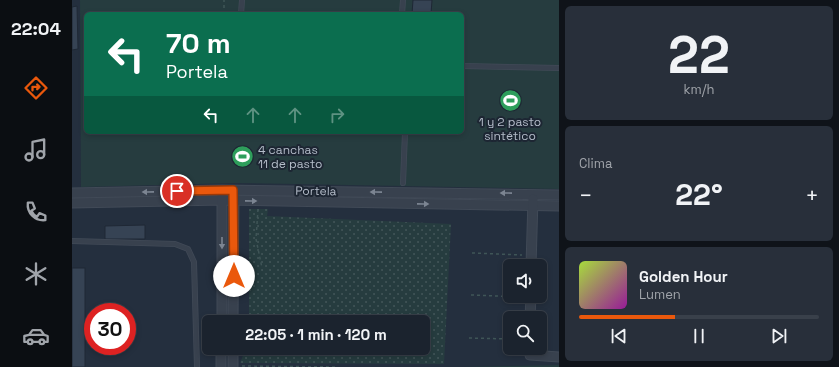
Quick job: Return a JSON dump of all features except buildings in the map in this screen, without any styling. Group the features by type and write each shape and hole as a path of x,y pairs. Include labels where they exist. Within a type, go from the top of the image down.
{"street":[{"path":"222,190 222,315"},
{"name":"Portela","path":"72,193 233,190 559,195"},
{"path":"233,190 233,315"},
{"path":"532,259 534,194"},
{"name":"Portela","path":"72,203 222,200 559,206"},
{"path":"221,355 221,367"},
{"path":"233,355 233,366"},
{"path":"530,355 559,357"}],"lane":[{"path":"241,12 242,0"},
{"path":"402,12 403,0"},
{"path":"464,66 559,68"},
{"path":"403,183 405,134"},
{"path":"72,241 175,244 188,249 194,262 197,367"}],"path":[{"path":"224,0 224,12"},
{"path":"258,201 256,240 262,268"},
{"path":"472,252 532,256"},
{"path":"471,295 503,296"},
{"path":"470,338 503,339"},
{"path":"233,366 338,367"}],"green space":[{"path":"80,0 559,0 559,189 236,183 81,187"},
{"path":"249,209 268,209 267,216 451,224 444,364 240,363 243,355 430,355 430,315 249,315"},
{"path":"559,365 559,367 461,367"}],"place":[{"name":"1 y 2 pasto sintético","path":"510,101"},
{"name":"4 canchas 11 de pasto","path":"243,157"}],"route":[{"path":"177,191 233,190 234,276"}]}
